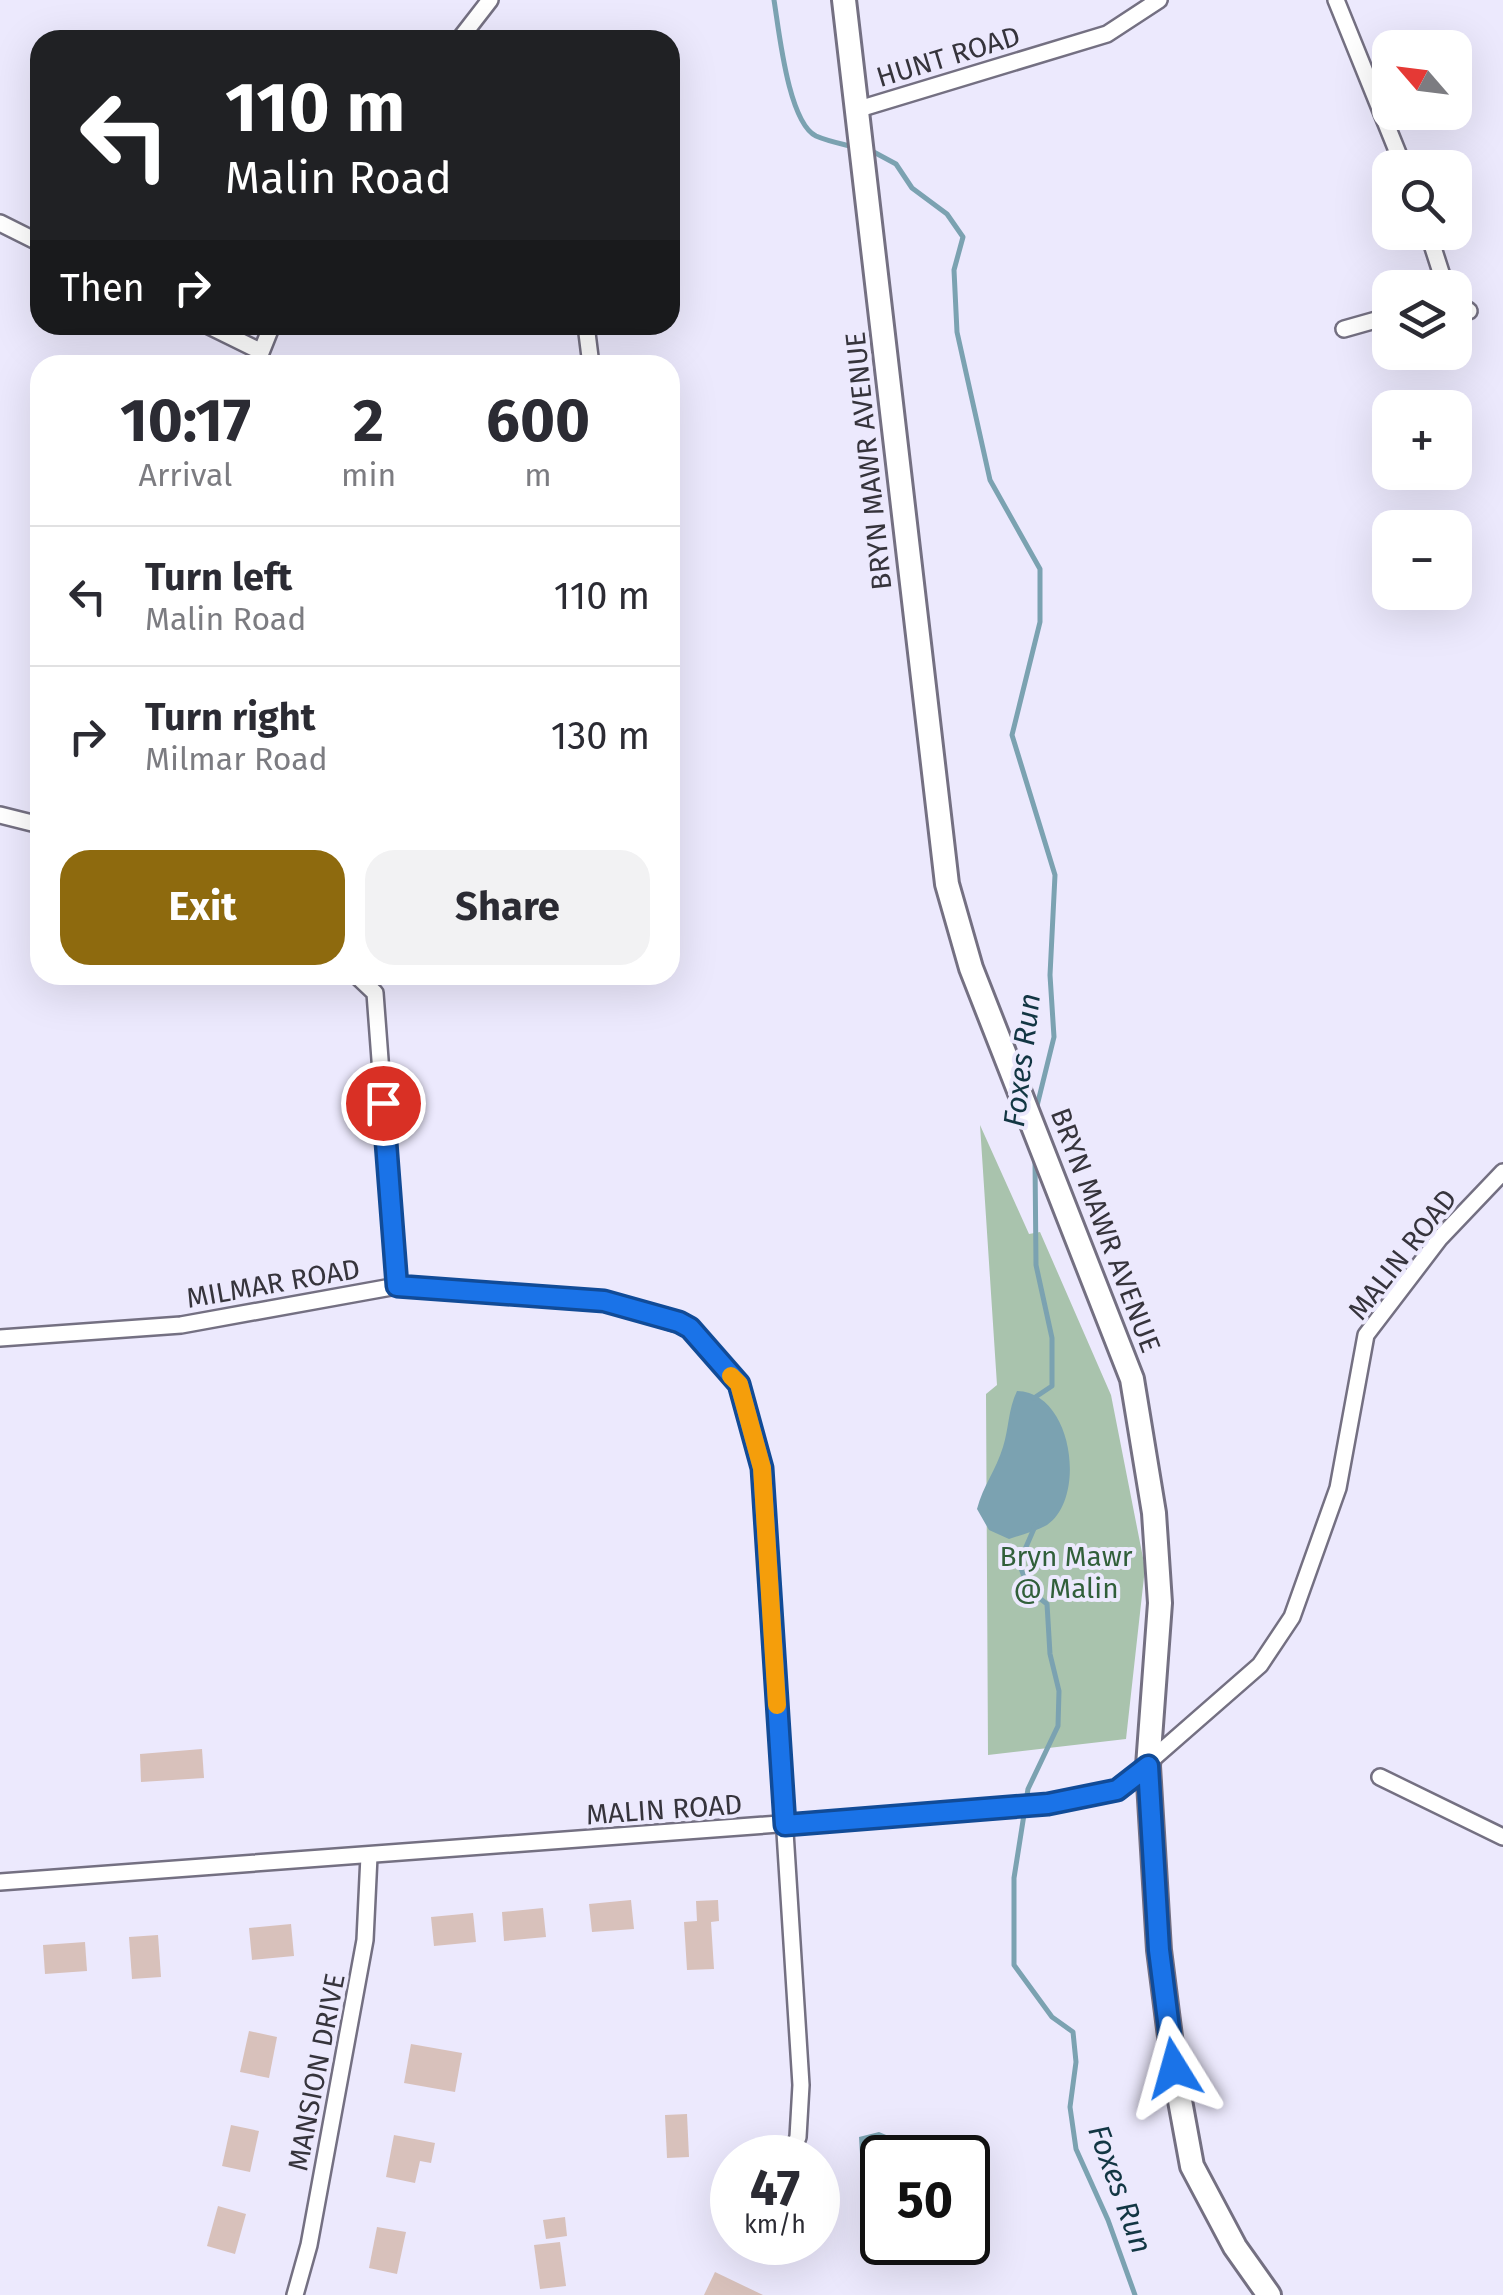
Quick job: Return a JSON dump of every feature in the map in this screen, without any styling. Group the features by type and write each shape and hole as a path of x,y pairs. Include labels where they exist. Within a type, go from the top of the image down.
{"main road":[{"name":"BRYN MAWR AVENUE","path":"844,0 947,884 971,968 1132,1379 1154,1512 1160,1603 1148,1766 1159,1950 1192,2166 1236,2247 1269,2295"}],"street":[{"path":"468,30 490,0"},
{"name":"HUNT ROAD","path":"858,110 1106,34 1159,0"},
{"path":"1336,0 1397,150"},
{"path":"0,223 30,238"},
{"path":"1344,330 1372,321"},
{"path":"222,335 253,355"},
{"path":"0,815 30,822"},
{"path":"367,985 375,993 397,1286"},
{"name":"MALIN ROAD","path":"0,1882 1039,1805 1117,1790 1240,1685 1260,1665 1292,1617 1338,1488 1366,1335 1440,1238 1503,1172"},
{"name":"MILMAR ROAD","path":"0,1338 181,1325 397,1286 604,1301 690,1328 739,1384 762,1468 801,2085 798,2135"},
{"path":"1380,1777 1503,1837"},
{"name":"MANSION DRIVE","path":"295,2295 309,2245 366,1940 370,1856"}],"green space":[{"name":"Bryn Mawr @ Malin","path":"980,1125 1029,1234 1040,1232 1111,1395 1145,1568 1126,1739 988,1755 986,1394 997,1385"}],"water":[{"path":"1017,1391 1036,1396 1051,1409 1062,1427 1070,1471 1059,1512 1047,1525 1009,1539 989,1530 977,1509 1003,1447"}],"building":[{"path":"202,1749 204,1778 141,1782 140,1754"},
{"path":"631,1900 634,1929 592,1932 589,1904"},
{"path":"718,1900 719,1921 711,1922 714,1969 687,1970 684,1922 697,1921 696,1901"},
{"path":"543,1908 546,1937 504,1941 502,1912"},
{"path":"473,1913 476,1942 434,1946 431,1917"},
{"path":"291,1924 294,1956 252,1960 249,1928"},
{"path":"158,1935 161,1977 132,1979 129,1937"},
{"path":"85,1942 87,1971 45,1974 43,1945"},
{"path":"249,2031 277,2037 269,2078 240,2072"},
{"path":"411,2044 462,2053 455,2092 404,2083"},
{"path":"687,2114 689,2157 667,2158 665,2115"},
{"path":"231,2125 259,2131 250,2172 222,2166"},
{"path":"394,2135 435,2143 431,2163 420,2161 415,2183 386,2177"},
{"path":"218,2206 246,2214 235,2254 207,2246"},
{"path":"565,2217 567,2236 546,2239 543,2220"},
{"path":"377,2227 406,2232 397,2274 369,2268"},
{"path":"560,2242 566,2286 540,2289 534,2245"},
{"path":"715,2272 763,2295 704,2295"}],"waterway":[{"name":"Foxes Run","path":"774,0 786,74 798,113 816,136 854,147"},
{"name":"Foxes Run","path":"870,150 896,164 912,188 947,214 963,237 954,270 957,332 990,480 1040,569 1040,622 1012,735 1055,875 1050,975 1054,1037 1036,1110"},
{"name":"Foxes Run","path":"1034,1398 1052,1386 1052,1338 1036,1265 1035,1160"},
{"name":"Foxes Run","path":"1036,1524 1019,1563 1029,1590 1047,1604 1050,1654 1059,1691 1058,1726 1028,1789 1014,1878 1014,1965 1052,2017 1073,2032 1076,2062 1070,2107 1076,2149 1108,2220 1135,2295"}],"slow traffic":[{"path":"731,1376 739,1384 762,1468 777,1705"}],"route":[{"path":"383,1103 397,1286 604,1301 679,1322 690,1328 739,1384 762,1468 785,1825 1048,1804 1117,1790 1148,1766 1159,1950 1174,2068"}]}
